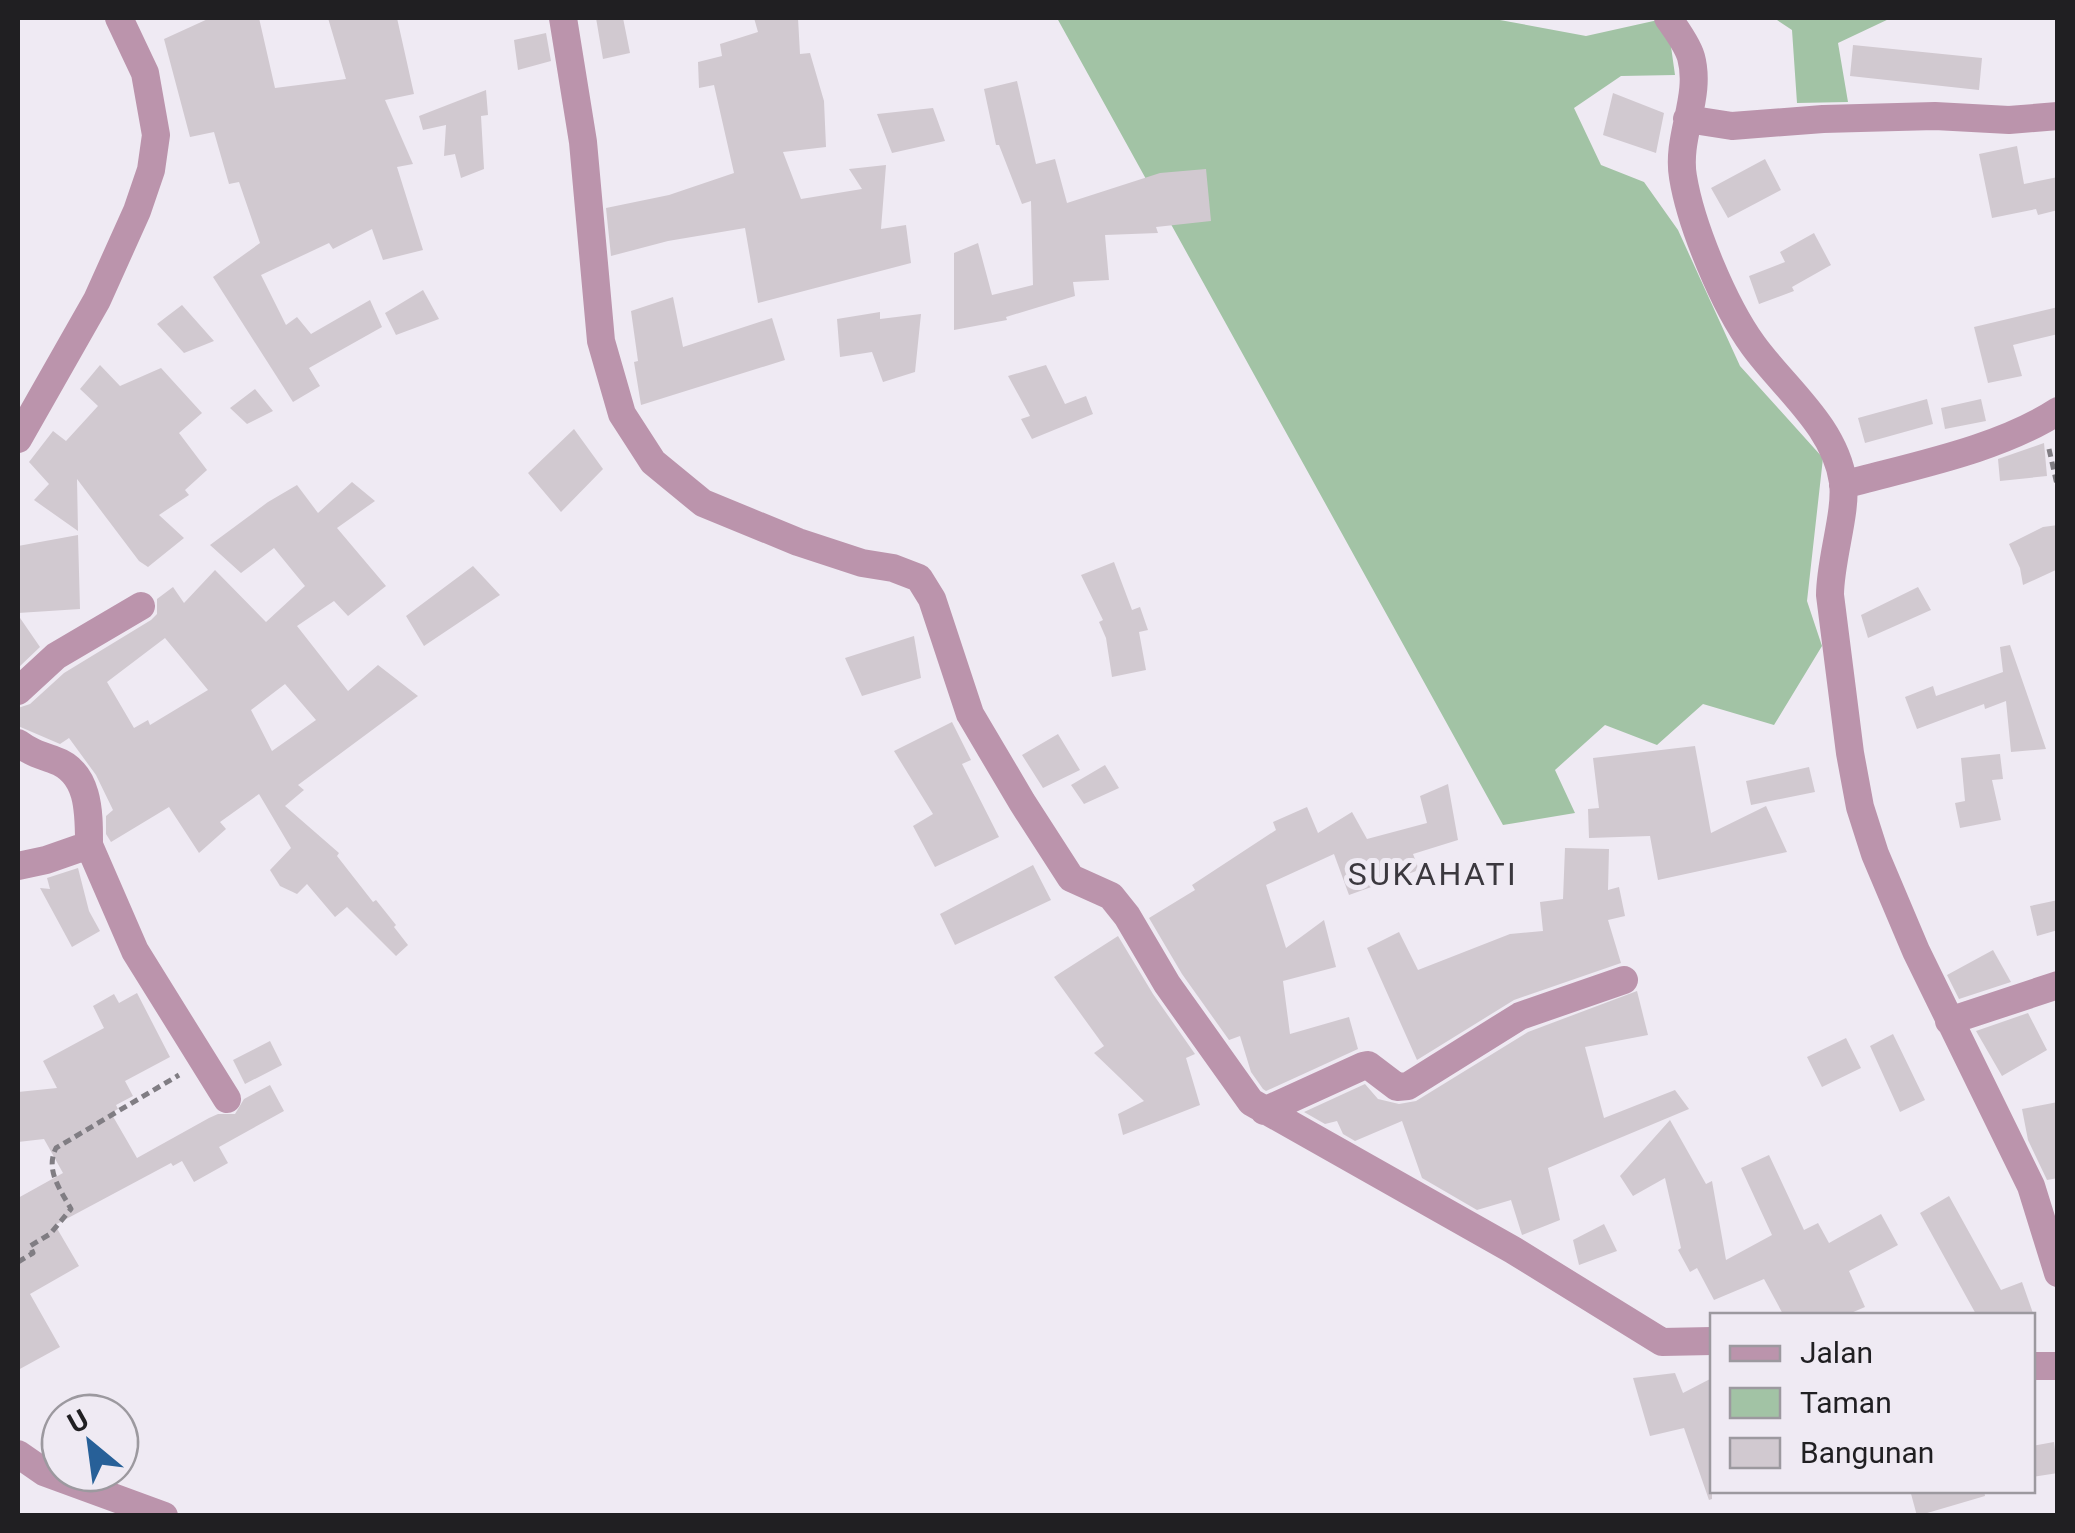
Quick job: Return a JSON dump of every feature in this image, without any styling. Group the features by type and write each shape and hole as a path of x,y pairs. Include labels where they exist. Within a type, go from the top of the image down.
{"street":[{"path":"18,439 97,300 151,170 156,135 144,73 119,18"},
{"path":"563,18 583,142 598,323 622,414 653,462 703,503 798,542 919,578 932,599 970,714 1022,802 1072,878 1111,896 1119,906 1216,1056 1251,1102 1513,1250 1662,1342 1710,1341"},
{"path":"1668,18 1691,57 1694,93 1682,138 1682,176 1728,304 1752,344 1831,440 1843,484 1830,569 1830,595 1860,807 1875,854 1950,1021 2031,1186 2058,1274"},
{"path":"1687,119 1732,126 1823,119 1935,116 2009,120 2058,116"},
{"path":"1843,484 1956,454 2049,417"},
{"path":"18,691 56,656 142,606"},
{"path":"18,743 34,754 58,761 82,785 89,844 135,951 227,1099"},
{"path":"18,866 89,844"},
{"path":"1264,1111 1363,1066 1402,1088 1520,1016 1624,980"},
{"path":"1950,1021 2058,986"},
{"path":"18,1454 44,1472 164,1516"}],"path":[{"path":"2049,417 2058,488"},
{"path":"18,1262 34,1253 30,1246 50,1234 71,1209 51,1169 56,1148 204,1064"}],"green space":[{"path":"1057,18 1489,18 1586,36 1667,18 1675,75 1621,76 1574,108 1601,165 1644,182 1678,230 1740,366 1823,458 1807,601 1822,646 1774,725 1703,704 1657,745 1605,725 1555,770 1575,813 1503,825"},
{"path":"1774,18 1891,18 1838,43 1848,102 1797,103 1792,30"}],"building":[{"path":"210,18 259,18 275,88 346,79 328,18 397,18 414,94 385,100 413,164 397,167 423,250 383,260 372,229 333,249 329,243 261,275 286,325 297,317 311,334 370,300 382,327 309,368 320,386 293,402 213,277 260,243 239,182 229,184 214,132 190,137 164,39"},
{"path":"596,18 623,18 630,53 603,59"},
{"path":"754,18 798,18 800,54 810,53 824,101 826,147 783,152 801,199 862,189 849,169 886,165 881,229 906,225 911,263 758,303 745,228 668,241 611,256 606,208 669,195 734,173 714,85 699,88 698,62 722,56 720,44 758,32"},
{"path":"546,33 551,61 518,70 514,40"},
{"path":"1853,45 1982,58 1979,90 1850,76"},
{"path":"1017,81 1036,164 1055,159 1067,203 1160,173 1206,169 1211,221 1156,227 1158,233 1105,235 1109,280 1073,282 1075,296 1006,317 1007,320 954,330 954,253 978,243 992,295 1033,285 1031,201 1022,204 996,145 984,89"},
{"path":"486,90 488,115 481,116 484,169 461,178 455,154 444,156 446,125 423,130 419,116"},
{"path":"1613,93 1664,113 1656,153 1603,135"},
{"path":"933,108 945,141 892,153 877,114"},
{"path":"2017,146 2024,184 2058,177 2058,210 2038,215 2036,209 1992,218 1979,154"},
{"path":"1765,159 1781,190 1728,218 1711,188"},
{"path":"1814,233 1831,265 1792,287 1794,291 1759,304 1749,276 1785,262 1780,252"},
{"path":"423,290 439,319 396,335 385,313"},
{"path":"673,297 683,347 772,318 785,360 641,405 631,311"},
{"path":"182,305 214,341 184,353 157,324"},
{"path":"2058,307 2058,334 2013,345 2022,376 1988,383 1974,327"},
{"path":"880,312 880,319 921,314 915,372 883,382 872,352 840,357 837,319"},
{"path":"100,365 120,386 161,368 202,413 179,433 207,470 185,490 189,495 159,515 184,538 148,567 139,561 77,479 78,531 34,500 49,484 29,462 53,431 66,441 98,406 80,389"},
{"path":"1046,365 1065,404 1086,396 1093,414 1032,439 1021,419 1030,416 1008,376"},
{"path":"255,389 273,411 247,424 230,408"},
{"path":"1927,399 1933,424 1865,443 1858,418"},
{"path":"1981,399 1986,421 1945,429 1941,408"},
{"path":"574,429 603,469 561,512 528,473"},
{"path":"2044,443 2047,476 2000,481 1998,459"},
{"path":"352,482 375,501 337,528 386,586 348,616 334,601 297,626 348,691 378,665 418,696 298,785 304,790 285,806 339,853 337,856 373,902 376,900 396,925 408,945 396,956 347,907 335,917 307,884 297,894 280,886 270,870 291,848 259,794 220,822 226,829 199,853 169,807 111,842 106,834 106,816 113,810 96,775 69,738 60,744 18,726 18,708 30,704 64,673 151,620 157,614 157,599 173,587 184,603 215,570 266,622 305,586 274,548 241,573 210,545 297,485 318,513","holes":["165,638 208,690 150,725 148,720 134,728 107,682","285,684 316,720 272,751 251,710"]},
{"path":"2058,525 2058,569 2023,585 2009,544 2043,527"},
{"path":"78,535 80,609 18,613 18,546"},
{"path":"1114,562 1132,610 1140,607 1148,630 1139,632 1146,670 1112,677 1106,638 1099,622 1103,620 1081,575"},
{"path":"473,566 500,595 424,646 406,616"},
{"path":"1918,587 1931,610 1868,638 1861,615"},
{"path":"18,615 40,647 18,668"},
{"path":"914,636 921,678 862,696 845,658"},
{"path":"2010,645 2046,749 2011,752 2006,701 1985,709 1984,704 1917,729 1905,697 1933,686 1936,696 2003,672 2000,647"},
{"path":"952,722 971,760 962,764 999,837 935,867 913,826 933,814 894,751"},
{"path":"1058,734 1080,770 1043,788 1022,755"},
{"path":"1695,746 1711,833 1766,806 1787,852 1658,880 1650,836 1589,838 1588,809 1599,808 1593,758"},
{"path":"2000,754 2003,779 1992,780 2001,820 1960,828 1955,803 1965,801 1961,758"},
{"path":"1105,765 1119,788 1084,804 1071,785"},
{"path":"1809,767 1815,792 1751,805 1746,781"},
{"path":"1448,784 1458,840 1413,854 1419,870 1349,895 1334,854 1266,885 1286,948 1324,920 1336,967 1283,981 1290,1034 1349,1017 1358,1049 1266,1091 1251,1072 1240,1036 1229,1040 1182,974 1149,918 1195,890 1192,885 1276,830 1273,822 1307,807 1318,833 1352,812 1367,839 1427,823 1420,796"},
{"path":"1565,848 1609,849 1608,890 1619,887 1625,916 1608,920 1621,963 1514,1000 1417,1060 1367,948 1399,932 1418,970 1510,934 1543,931 1540,902 1563,899"},
{"path":"1033,865 1051,900 955,945 940,914"},
{"path":"78,868 89,911 100,931 72,947 40,888 50,889 47,878"},
{"path":"2058,900 2058,930 2037,936 2030,906"},
{"path":"1118,936 1195,1054 1186,1058 1200,1105 1123,1135 1118,1114 1144,1101 1094,1053 1104,1046 1054,977"},
{"path":"1993,950 2011,982 1959,999 1947,975"},
{"path":"1637,991 1648,1035 1585,1047 1604,1118 1675,1090 1689,1109 1548,1168 1560,1220 1522,1235 1511,1200 1477,1210 1422,1178 1402,1121 1355,1141 1343,1134 1337,1121 1325,1124 1304,1112 1365,1084 1378,1099 1399,1104 1416,1101 1528,1032"},
{"path":"137,993 170,1057 125,1081 133,1096 116,1105 118,1109 111,1113 137,1158 209,1118 235,1114 244,1099 270,1085 284,1111 219,1147 228,1163 194,1182 182,1161 173,1166 171,1163 55,1225 79,1266 30,1294 60,1347 18,1370 18,1198 63,1173 44,1139 18,1142 18,1092 57,1088 43,1061 104,1028 93,1006 114,994 119,1003"},
{"path":"2028,1013 2047,1050 2002,1076 1976,1031"},
{"path":"1893,1034 1925,1100 1900,1112 1870,1046"},
{"path":"1846,1038 1861,1068 1822,1087 1807,1057"},
{"path":"270,1041 282,1065 245,1084 233,1060"},
{"path":"2058,1102 2058,1178 2047,1180 2028,1140 2022,1109"},
{"path":"1670,1120 1706,1184 1712,1181 1726,1260 1772,1235 1741,1168 1769,1155 1804,1230 1818,1223 1829,1243 1881,1214 1898,1245 1849,1271 1865,1307 1851,1313 1782,1313 1764,1279 1714,1300 1697,1268 1690,1272 1678,1250 1681,1248 1665,1178 1633,1196 1620,1176"},
{"path":"1949,1196 2001,1290 2022,1282 2033,1313 1975,1313 1920,1213"},
{"path":"1604,1224 1617,1251 1579,1265 1573,1240"},
{"path":"1675,1373 1683,1393 1710,1379 1712,1499 1709,1500 1684,1428 1650,1436 1633,1378"},
{"path":"2054,1442 2058,1473 2035,1477 2035,1445"},
{"path":"1911,1493 1984,1493 1985,1496 1917,1516"}],"district":[{"name":"SUKAHATI","path":"1433,874"}]}
